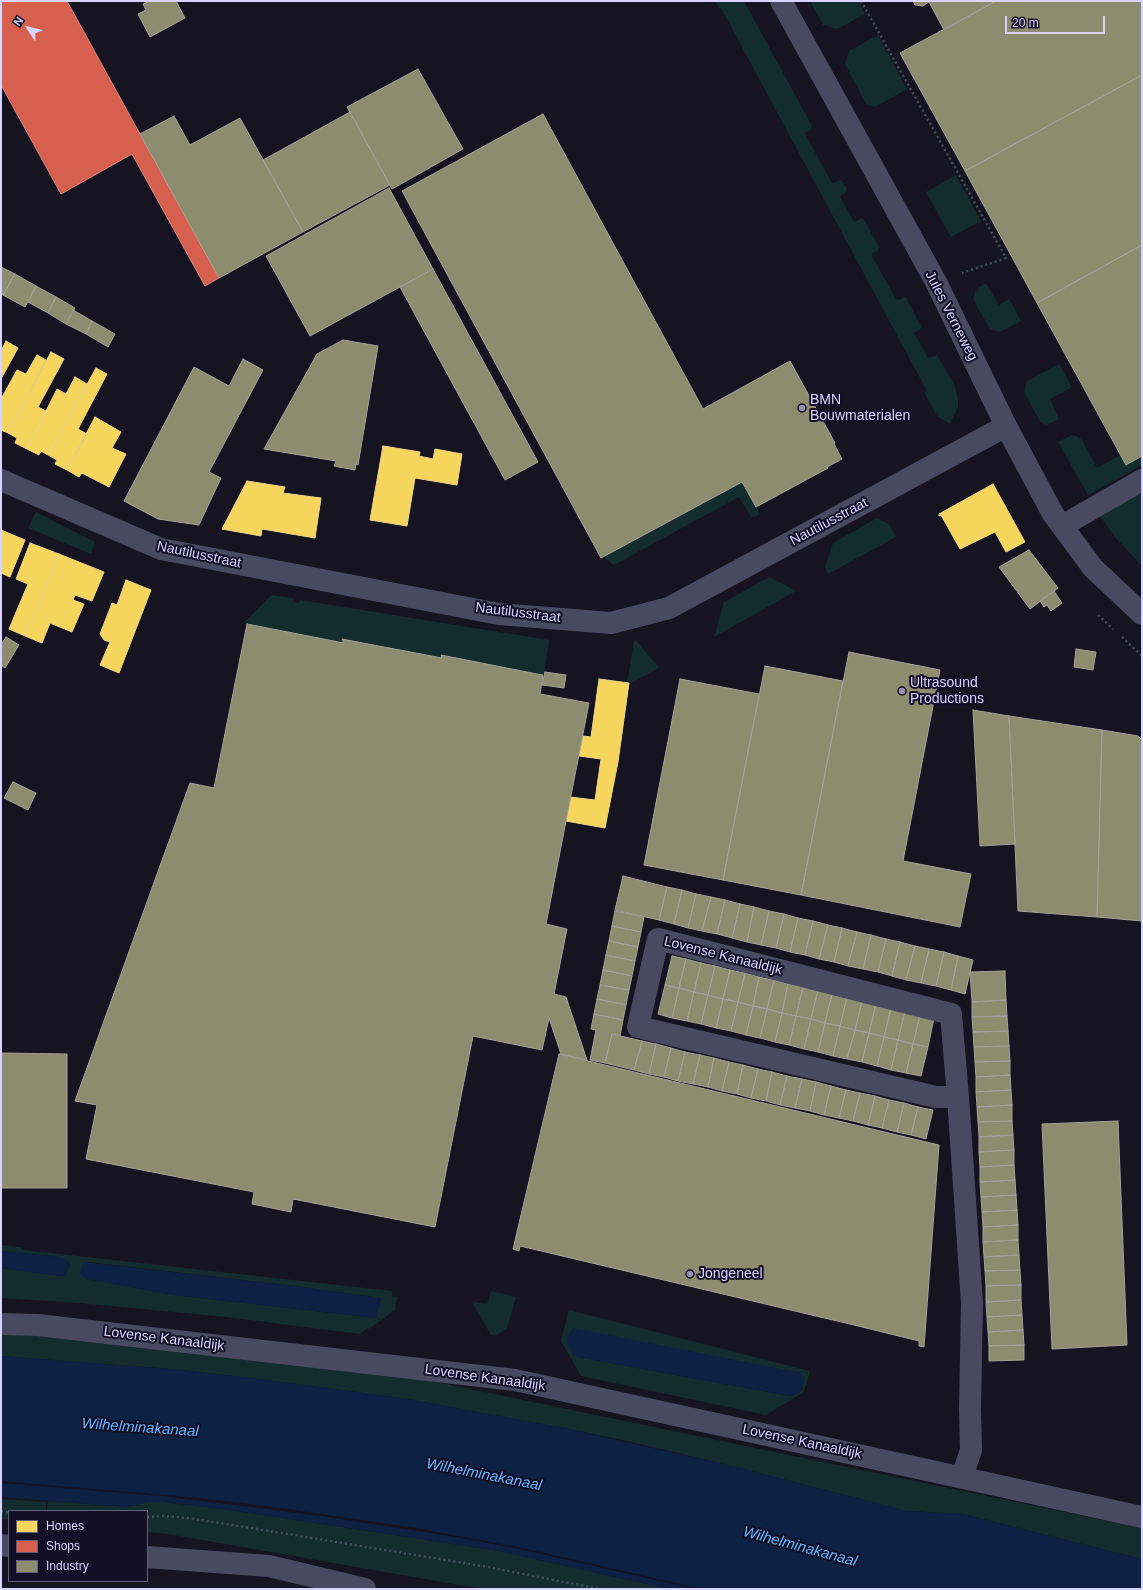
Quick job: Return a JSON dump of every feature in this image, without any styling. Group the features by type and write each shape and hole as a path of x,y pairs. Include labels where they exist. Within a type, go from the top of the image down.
{"street":[{"name":"Jules Verneweg","path":"781,1 936,282 1006,426 1053,514 1093,568 1142,614"},
{"name":"Nautilusstraat","path":"1,480 161,549 499,614 611,623 669,608 1006,426"},
{"path":"1062,526 1142,480"},
{"name":"Lovense Kanaaldijk","path":"958,1097 936,1097 638,1027 658,939 951,1014 958,1097 972,1303 970,1409 971,1450 962,1477"},
{"name":"Lovense Kanaaldijk","path":"1,1324 38,1325 515,1380 1142,1517"},
{"path":"148,1557 269,1566 365,1589"}],"path":[{"path":"861,1 1006,258 936,282"},
{"path":"148,1517 164,1516 187,1518 347,1543 488,1567 600,1589"}],"green space":[{"path":"715,1 744,1 812,126 811,130 805,134 832,183 841,180 847,189 846,192 840,197 854,222 862,218 864,220 879,247 878,251 872,253 872,256 896,299 906,298 921,326 920,329 914,333 928,358 937,355 955,386 958,407 950,423 937,416 924,392 927,391 721,8 720,9"},
{"path":"810,1 859,1 865,14 837,29 823,25"},
{"path":"878,35 907,89 875,107 866,104 845,64 849,51"},
{"path":"956,175 981,221 951,237 926,192"},
{"path":"986,283 999,305 1009,299 1021,321 1000,332 990,329 973,299 976,289"},
{"path":"1059,364 1072,387 1050,399 1059,419 1047,425 1041,423 1024,392 1027,381"},
{"path":"1072,435 1082,440 1097,468 1120,455 1126,465 1142,456 1142,465 1088,495 1058,442"},
{"path":"742,482 760,514 751,517 739,497 614,565 603,557"},
{"path":"1139,494 1142,495 1142,566 1115,537 1097,512"},
{"path":"36,512 95,542 91,554 28,528"},
{"path":"877,518 889,524 896,537 828,574 825,567 833,543"},
{"path":"769,577 796,591 714,637 724,602"},
{"path":"271,595 293,598 293,602 299,603 300,600 549,640 544,675 441,655 442,658 343,639 344,643 244,623"},
{"path":"636,640 659,668 628,685 627,683 634,641"},
{"path":"1,1245 20,1247 24,1250 392,1291 392,1296 397,1297 395,1310 360,1334 226,1317 79,1303 1,1298 1,1268 60,1276 66,1275 70,1263 60,1257 1,1251","holes":["89,1262 294,1286 381,1298 376,1318 174,1295 86,1279"]},
{"path":"491,1291 516,1297 507,1328 495,1336 491,1335 472,1302 487,1304"},
{"path":"569,1310 810,1371 804,1392 766,1415 581,1376 561,1341","holes":["573,1329 800,1373 804,1378 802,1390 799,1393 790,1396 578,1357 573,1354"]},
{"path":"1,1332 78,1337 422,1379 1142,1528 1142,1559 963,1514 907,1511 728,1465 631,1442 408,1399 252,1378 171,1369 1,1356"},
{"path":"1,1499 46,1502 46,1510 8,1510 8,1519 1,1519"},
{"path":"48,1501 127,1507 148,1502 164,1502 237,1511 499,1551 669,1589 482,1589 168,1534 148,1532 148,1510 47,1510"}],"water":[{"path":"1,1251 60,1257 70,1262 66,1275 60,1276 1,1268"},
{"path":"84,1262 294,1286 381,1298 376,1318 174,1295 86,1279 80,1273"},
{"path":"573,1328 800,1373 805,1381 799,1393 790,1396 578,1357 573,1354 567,1343 567,1337"},
{"name":"Wilhelminakanaal","path":"1,1356 171,1369 252,1378 408,1399 569,1429 728,1465 907,1511 963,1514 1142,1559 1142,1589 702,1589 527,1549 416,1528 275,1507 201,1498 1,1481"},
{"path":"1,1483 161,1496 321,1516 462,1538 524,1550 695,1589 669,1589 499,1551 237,1511 164,1502 148,1502 127,1507 1,1497"}],"building: Homes":[{"path":"6,341 18,348 1,379 1,351"},
{"path":"51,352 64,359 38,407 46,411 27,449 15,443 17,438 8,433"},
{"path":"37,355 46,360 8,433 1,430 1,399 17,370 26,374"},
{"path":"96,368 107,374 78,429 87,434 67,470 55,464 57,460 48,455"},
{"path":"75,377 87,384 48,455 41,451 39,455 27,449 57,389 66,394"},
{"path":"95,417 121,432 112,448 126,454 109,487 82,473 79,477 67,470"},
{"path":"383,446 420,452 419,456 433,459 435,449 462,454 457,485 415,478 407,526 370,520"},
{"path":"247,481 285,487 283,493 321,498 315,538 262,529 261,536 222,529"},
{"path":"993,484 1025,542 1006,552 995,532 960,549 941,515 939,516 939,514"},
{"path":"1,530 25,540 10,577 1,573"},
{"path":"30,543 59,554 25,636 9,629 28,584 16,579"},
{"path":"59,554 104,572 92,601 75,595 73,600 84,604 72,632 50,623 42,643 25,636"},
{"path":"126,580 151,590 119,673 100,665 110,642 104,640 100,634 112,603 117,605"},
{"path":"599,679 629,683 618,762 605,828 566,821 570,797 595,800 601,759 579,756 583,736 591,737"}],"building: Shops":[{"path":"1,1 67,1 219,278 205,286 132,154 61,194 1,85"}],"building: Industry":[{"path":"150,1 176,1 185,18 150,37 138,14 146,10 143,4"},
{"path":"913,1 996,1 944,30 929,2 923,6 915,5"},
{"path":"996,1 1142,1 1142,75 965,171 900,53"},
{"path":"418,69 463,149 392,189 347,107"},
{"path":"1142,75 1142,245 1037,303 965,171"},
{"path":"350,112 390,185 303,232 263,160"},
{"path":"543,114 703,409 790,361 835,443 834,444 842,459 756,507 742,482 601,558 402,191"},
{"path":"174,116 190,145 240,118 303,232 219,278 140,134"},
{"path":"389,188 433,269 310,336 266,256"},
{"path":"1142,245 1142,456 1126,465 1037,303"},
{"path":"1,267 15,274 3,295 1,294"},
{"path":"433,269 538,462 505,480 400,287"},
{"path":"15,274 36,286 25,307 3,295"},
{"path":"36,286 56,297 48,313 28,302"},
{"path":"56,297 75,308 66,324 48,313"},
{"path":"73,310 92,321 86,334 66,324"},
{"path":"92,321 115,334 108,347 86,334"},
{"path":"343,340 378,346 358,465 356,464 355,470 334,466 336,461 264,449 317,354"},
{"path":"243,359 263,370 209,472 221,478 199,525 158,519 124,501 194,367 229,386"},
{"path":"1029,550 1058,588 1030,609 999,567"},
{"path":"1054,591 1062,603 1051,611 1047,605 1044,607 1040,601"},
{"path":"247,624 344,643 342,639 442,658 441,655 543,675 540,694 589,703 546,924 567,929 554,994 566,997 587,1060 561,1054 549,1018 542,1050 473,1036 435,1227 293,1199 291,1212 252,1204 254,1192 86,1159 97,1105 75,1101 190,783 214,788"},
{"path":"6,637 19,645 5,668 1,665 1,645"},
{"path":"1076,649 1096,652 1093,670 1074,667"},
{"path":"849,652 940,670 903,861 971,874 960,927 801,895"},
{"path":"765,666 843,681 801,895 723,880"},
{"path":"545,672 566,675 564,688 542,685"},
{"path":"680,679 759,694 723,880 644,865"},
{"path":"973,710 1009,716 1015,844 980,846"},
{"path":"1009,716 1102,730 1097,917 1018,911"},
{"path":"1102,730 1138,736 1142,740 1142,921 1097,917"},
{"path":"13,782 36,793 28,810 4,798"},
{"path":"623,876 667,887 659,920 615,910"},
{"path":"667,887 682,890 674,924 659,920"},
{"path":"682,890 696,894 688,928 674,924"},
{"path":"696,894 711,897 702,931 688,928"},
{"path":"711,897 725,900 717,934 702,931"},
{"path":"725,900 740,904 732,938 717,934"},
{"path":"740,904 754,907 747,942 732,938"},
{"path":"754,907 769,911 761,945 747,942"},
{"path":"615,911 644,917 641,932 612,926"},
{"path":"769,911 784,914 776,948 761,945"},
{"path":"784,914 798,918 790,952 776,948"},
{"path":"798,918 813,921 805,955 790,952"},
{"path":"813,921 828,925 819,959 805,955"},
{"path":"828,925 842,928 834,962 819,959"},
{"path":"612,926 641,932 638,947 609,941"},
{"path":"842,928 857,932 848,966 834,962"},
{"path":"857,932 871,935 863,969 848,966"},
{"path":"871,935 886,939 878,972 863,969"},
{"path":"886,939 900,942 892,976 878,972"},
{"path":"609,941 638,947 635,961 606,955"},
{"path":"900,942 915,946 906,980 892,976"},
{"path":"915,946 929,949 921,983 906,980"},
{"path":"929,949 944,952 936,986 921,983"},
{"path":"944,952 958,956 951,990 936,986"},
{"path":"606,955 635,961 632,976 603,970"},
{"path":"672,956 686,959 679,988 665,985"},
{"path":"958,956 973,960 965,994 951,990"},
{"path":"686,959 701,963 694,992 679,988"},
{"path":"701,963 715,966 708,995 694,992"},
{"path":"715,966 730,970 723,999 708,995"},
{"path":"603,970 632,976 629,990 600,985"},
{"path":"730,970 745,973 738,1002 723,999"},
{"path":"1005,971 1006,1000 972,1002 970,972"},
{"path":"745,973 759,977 753,1006 738,1002"},
{"path":"759,977 774,980 767,1009 753,1006"},
{"path":"774,980 788,984 782,1013 767,1009"},
{"path":"788,984 803,987 796,1016 782,1013"},
{"path":"600,985 629,990 626,1005 597,999"},
{"path":"665,985 679,988 672,1018 658,1014"},
{"path":"803,987 818,990 811,1019 796,1016"},
{"path":"679,988 694,992 687,1021 672,1018"},
{"path":"818,990 832,994 825,1023 811,1019"},
{"path":"694,992 708,995 701,1024 687,1021"},
{"path":"832,994 847,997 840,1026 825,1023"},
{"path":"708,995 723,999 716,1028 701,1024"},
{"path":"847,997 862,1001 855,1030 840,1026"},
{"path":"597,999 626,1005 623,1020 594,1014"},
{"path":"723,999 738,1002 731,1031 716,1028"},
{"path":"1006,1000 1007,1016 972,1017 972,1002"},
{"path":"862,1001 876,1004 869,1033 855,1030"},
{"path":"738,1002 753,1006 746,1035 731,1031"},
{"path":"876,1004 891,1008 884,1037 869,1033"},
{"path":"753,1006 767,1009 760,1038 746,1035"},
{"path":"891,1008 905,1011 898,1040 884,1037"},
{"path":"767,1009 782,1013 775,1042 760,1038"},
{"path":"905,1011 920,1015 913,1044 898,1040"},
{"path":"782,1013 796,1016 789,1045 775,1042"},
{"path":"594,1014 623,1020 620,1036 612,1034 605,1063 590,1060 596,1030 591,1029"},
{"path":"920,1015 934,1018 928,1047 913,1044"},
{"path":"796,1016 811,1019 804,1049 789,1045"},
{"path":"1007,1016 1008,1031 973,1032 972,1017"},
{"path":"811,1019 825,1023 818,1052 804,1049"},
{"path":"825,1023 840,1026 833,1056 818,1052"},
{"path":"840,1026 855,1030 847,1059 833,1056"},
{"path":"855,1030 869,1033 862,1062 847,1059"},
{"path":"1008,1031 1009,1046 974,1047 973,1032"},
{"path":"869,1033 884,1037 877,1066 862,1062"},
{"path":"612,1034 642,1041 634,1070 605,1063"},
{"path":"884,1037 898,1040 891,1070 877,1066"},
{"path":"898,1040 913,1044 906,1073 891,1070"},
{"path":"642,1041 656,1044 649,1074 634,1070"},
{"path":"656,1044 671,1048 664,1077 649,1074"},
{"path":"913,1044 928,1047 921,1076 906,1073"},
{"path":"1009,1046 1010,1061 975,1062 974,1047"},
{"path":"671,1048 685,1052 678,1081 664,1077"},
{"path":"685,1052 700,1055 693,1084 678,1081"},
{"path":"1,1053 67,1054 67,1188 1,1188"},
{"path":"559,1054 939,1145 924,1347 919,1346 919,1341 854,1325 520,1246 519,1251 513,1249"},
{"path":"700,1055 714,1058 708,1087 693,1084"},
{"path":"714,1058 729,1062 722,1091 708,1087"},
{"path":"1010,1061 1010,1075 976,1077 975,1062"},
{"path":"729,1062 743,1065 737,1094 722,1091"},
{"path":"743,1065 758,1069 751,1098 737,1094"},
{"path":"758,1069 772,1072 766,1101 751,1098"},
{"path":"772,1072 787,1076 780,1105 766,1101"},
{"path":"1010,1075 1011,1090 976,1092 976,1077"},
{"path":"787,1076 802,1079 795,1108 780,1105"},
{"path":"802,1079 816,1082 810,1111 795,1108"},
{"path":"816,1082 831,1086 824,1115 810,1111"},
{"path":"831,1086 846,1090 839,1118 824,1115"},
{"path":"846,1090 860,1093 853,1121 839,1118"},
{"path":"1011,1090 1012,1105 977,1107 976,1092"},
{"path":"860,1093 875,1096 868,1125 853,1121"},
{"path":"875,1096 889,1100 882,1128 868,1125"},
{"path":"889,1100 904,1103 897,1132 882,1128"},
{"path":"904,1103 918,1107 911,1135 897,1132"},
{"path":"1012,1105 1012,1121 978,1122 977,1107"},
{"path":"918,1107 933,1110 926,1139 911,1135"},
{"path":"1012,1121 1013,1135 979,1137 978,1122"},
{"path":"1118,1121 1127,1345 1052,1349 1042,1124"},
{"path":"1013,1135 1014,1150 979,1152 979,1137"},
{"path":"1014,1150 1014,1165 980,1167 979,1152"},
{"path":"1014,1165 1015,1180 980,1182 980,1167"},
{"path":"1015,1180 1016,1195 981,1197 980,1182"},
{"path":"1016,1195 1017,1210 982,1212 981,1197"},
{"path":"1017,1210 1018,1225 983,1227 982,1212"},
{"path":"1018,1225 1018,1240 983,1242 983,1227"},
{"path":"1018,1240 1019,1255 984,1257 983,1242"},
{"path":"1019,1255 1020,1270 985,1271 984,1257"},
{"path":"1020,1270 1021,1285 986,1286 985,1271"},
{"path":"1021,1285 1021,1300 986,1302 986,1286"},
{"path":"1021,1300 1022,1315 987,1317 986,1302"},
{"path":"1022,1315 1023,1330 988,1332 987,1317"},
{"path":"1023,1330 1024,1345 989,1346 988,1332"},
{"path":"1024,1345 1024,1360 989,1361 989,1346"}],"place":[{"name":"BMN Bouwmaterialen","path":"802,408"},
{"name":"Ultrasound Productions","path":"902,691"},
{"name":"Jongeneel","path":"690,1274"}]}
